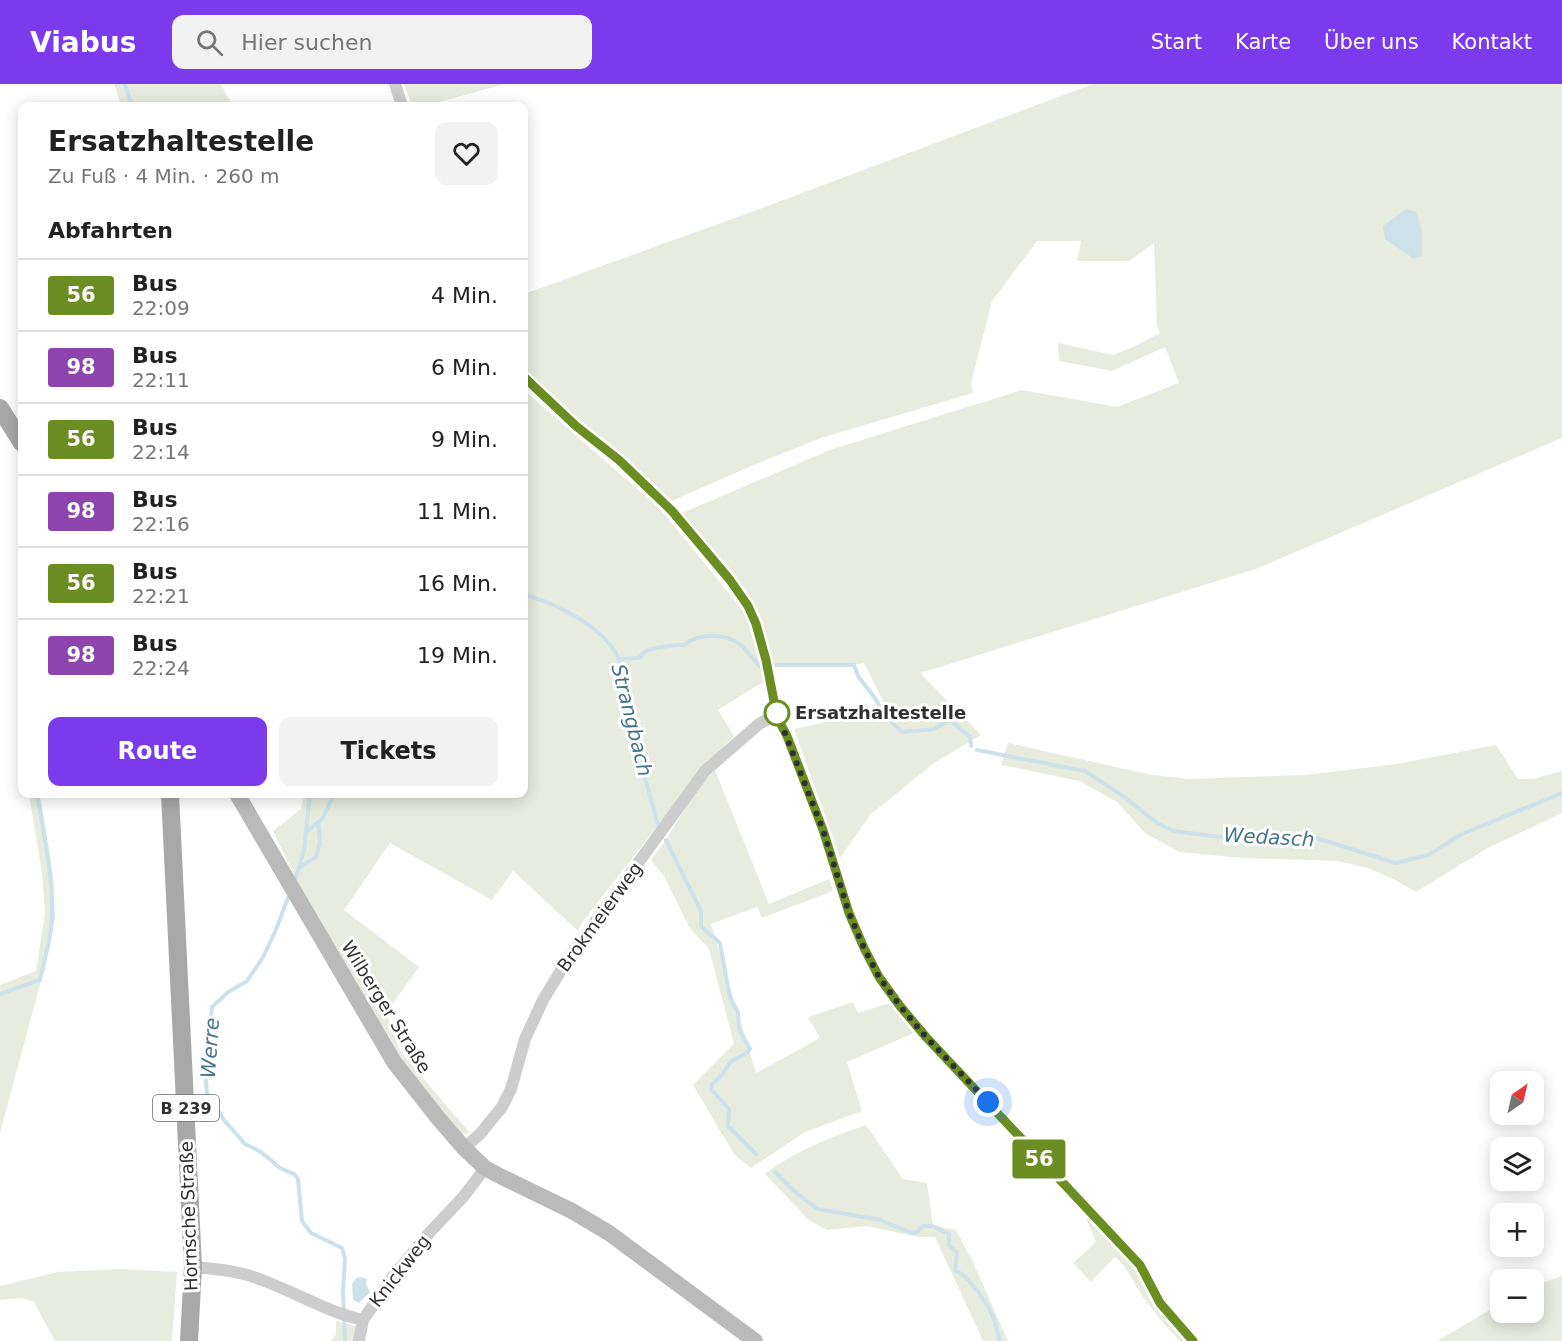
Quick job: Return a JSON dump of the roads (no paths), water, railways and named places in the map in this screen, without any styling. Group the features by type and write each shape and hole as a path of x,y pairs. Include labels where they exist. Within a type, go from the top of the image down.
{"main road":[{"path":"0,408 18,437"},
{"name":"Hornsche Straße","path":"170,798 193,1267 189,1341"}],"street":[{"path":"395,84 401,102"},
{"path":"528,381 576,426 619,460 672,511 730,580 748,606 756,624 766,660 777,717 787,736 823,830 849,913 879,977 926,1037 1140,1265 1160,1303 1193,1341"},
{"name":"Brokmeierweg","path":"464,1148 480,1134 502,1107 511,1089 525,1039 543,1000 566,962 705,771 759,724 777,717"},
{"name":"Wilberger Straße","path":"239,798 394,1062 464,1148 486,1168 581,1216 609,1233 754,1341"},
{"name":"Knickweg","path":"193,1267 221,1270 262,1279 338,1314 357,1319 486,1168"},
{"path":"357,1319 359,1341"}],"water":[{"path":"1406,209 1416,212 1422,231 1422,256 1414,259 1385,239 1383,226"},
{"path":"356,1278 367,1279 366,1284 370,1292 359,1303 353,1300 352,1284"}],"waterway":[{"name":"Werre","path":"125,84 131,102"},
{"name":"Strangbach","path":"528,596 578,618 592,627 613,648 621,666 628,709 658,825"},
{"name":"Wedasch","path":"619,659 639,658 649,650 684,645 697,638 712,636 735,641 744,647 760,666"},
{"name":"Wedasch","path":"774,665 854,665 858,676 877,701 881,712 902,732 934,729 950,720 970,737 971,746"},
{"name":"Wedasch","path":"977,750 1085,771 1123,796 1157,823 1174,831 1253,839 1310,836 1396,863 1428,855 1462,834 1562,793"},
{"path":"0,994 40,980 50,938 51,882 38,798"},
{"name":"Werre","path":"295,880 304,851 310,798"},
{"path":"306,832 323,818 332,798"},
{"path":"300,867 316,857 320,843 318,822"},
{"name":"Strangbach","path":"666,840 701,911 701,926 720,943 730,998 738,1012 739,1029 750,1049 746,1054 730,1063 712,1084 711,1089 729,1109 728,1126 756,1154"},
{"name":"Werre","path":"289,895 263,957 247,981 227,993 212,1007 205,1072 207,1093 224,1120 245,1144 261,1152 298,1179 302,1221 311,1233 342,1248 345,1259 343,1291 345,1341"},
{"name":"Strangbach","path":"775,1172 795,1192 818,1209 880,1220 912,1233 917,1232 923,1226 933,1226 949,1234 949,1245 957,1253 955,1271 966,1278 984,1301 995,1322 1000,1341"}],"place":[{"name":"Ersatzhaltestelle","path":"777,713"}]}
